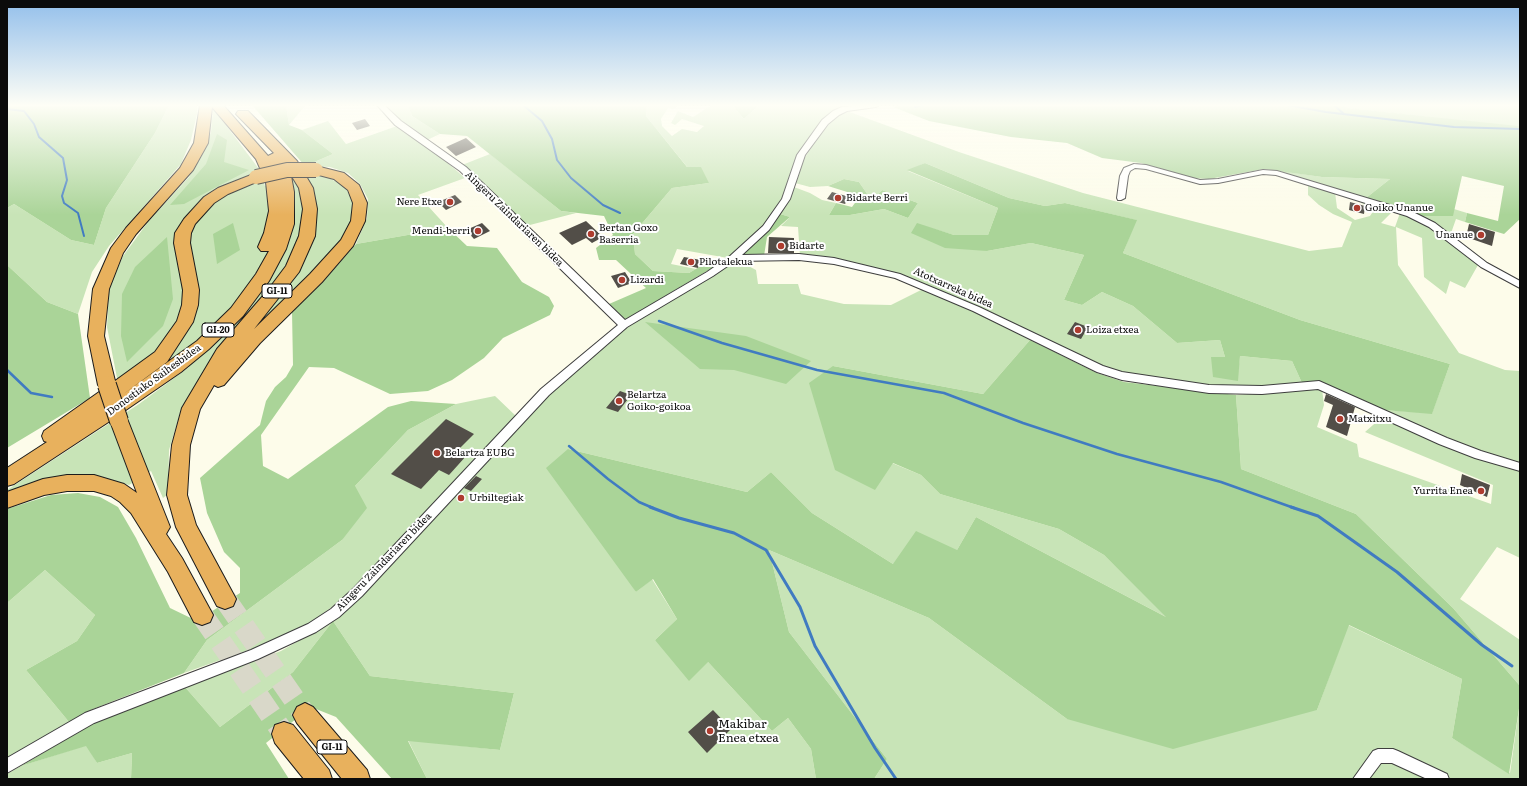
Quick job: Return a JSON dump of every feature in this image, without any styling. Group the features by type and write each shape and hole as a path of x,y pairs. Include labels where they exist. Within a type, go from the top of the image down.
{"highway":[{"path":"175,565 119,421 107,385 96,336 98,305 101,289 116,252 131,231 186,170 201,142"},
{"name":"Donostiako Saihesbidea","path":"7,466 126,392 182,350 226,308 247,281 262,256 274,222 276,201 273,182 262,158 248,142"},
{"name":"Donostiako Saihesbidea","path":"7,478 129,399 175,367 203,345 237,312 264,277 278,249 287,224 288,192 284,176 276,160 263,142"},
{"name":"GI-11","path":"225,599 186,527 177,494 180,445 191,408 223,354 274,294 293,268 306,236 310,209 306,188 292,164 271,142"},
{"path":"25,455 161,357 185,322 190,305 191,290 182,243 184,233 189,222 198,211 214,197 239,183 256,177 287,170 316,170 339,176 354,188 360,203 358,221 348,242 316,278 254,339 220,376 201,409 178,470"},
{"path":"7,500 30,491 58,484 90,483 111,488 127,496 138,507 175,565 202,615"},
{"name":"GI-11","path":"305,715 358,779"},
{"name":"GI-11","path":"284,734 320,779"}],"street":[{"name":"Aingeru Zaindariaren bidea","path":"424,142 463,169 624,326"},
{"path":"733,258 766,228 786,199 801,155 811,142"},
{"path":"1121,198 1124,176 1127,170 1134,166 1146,167 1200,182 1212,182 1263,172 1278,173 1410,214 1432,225 1484,264 1520,285"},
{"name":"Atotxarreka bidea","path":"733,258 799,257 834,261 897,276 970,306 1100,369 1122,376 1152,382 1209,389 1262,390 1319,385 1443,441 1479,455 1520,467"},
{"name":"Aingeru Zaindariaren bidea","path":"7,766 90,718 289,640 335,613 358,592 545,392 624,326 710,274 733,258"},
{"path":"1360,779 1378,756 1393,756 1442,779"}],"green space":[{"path":"7,142 149,142 106,208 94,245 71,240 14,204 7,208"},
{"path":"149,142 190,142 181,164 109,246 92,272 78,314 47,302 7,265 7,208 14,204 71,240 94,245 106,208"},
{"path":"207,142 238,142 259,169 265,186 309,173 325,176 343,185 351,196 354,209 349,227 340,244 238,347 216,352 191,392 180,413 169,450 168,494 163,498 151,471 129,485 99,476 72,476 7,494 7,490 139,404 189,367 156,350 139,368 118,383 107,327 109,288 123,256 148,222 189,177 203,154"},
{"path":"214,142 227,142 224,162 249,170 184,204 170,205 206,164"},
{"path":"284,142 317,142 333,154 305,166"},
{"path":"317,142 344,142 346,144 353,142 419,142 442,158 465,178 418,195 448,228 356,244 367,218 368,199 360,184 348,173 330,167 305,166 333,154"},
{"path":"474,142 667,142 687,167 701,167 709,183 672,188 633,234 635,254 653,271 689,273 711,260 722,262 625,320 609,304 646,288 616,260 599,260 596,248 613,235 604,216 561,211"},
{"path":"667,142 812,142 799,158 784,199 765,226 728,258 677,249 671,264 696,269 689,273 653,271 635,254 633,234 672,188 709,183 688,168"},
{"path":"815,142 931,142 1083,193 1309,251 1342,247 1352,222 1333,214 1319,205 1308,195 1308,184 1335,192 1337,208 1355,220 1370,216 1374,210 1358,201 1360,199 1393,211 1381,223 1395,227 1400,213 1428,226 1478,265 1465,288 1450,281 1446,294 1424,277 1422,238 1396,227 1398,265 1459,353 1505,370 1520,371 1520,464 1485,454 1384,410 1432,413 1450,364 1300,320 1123,253 1136,220 1065,203 1045,206 1009,198 925,163 908,171 998,208 988,235 954,235 917,224 987,251 1031,243 1084,255 1064,300 1082,305 1102,292 1133,306 1177,343 1220,340 1225,357 1237,380 1240,356 1292,361 1302,383 1260,386 1204,386 1121,374 898,275 837,259 800,256 798,227 781,226 790,217 780,214 794,187 810,193 822,200 836,203 829,215 850,215 884,209 908,218 918,203 882,190 872,201 859,182 844,179 828,186 810,187 795,183 799,166"},
{"path":"1055,142 1520,142 1520,219 1504,234 1465,222 1467,213 1498,221 1504,186 1462,176 1453,216 1422,216 1366,198 1390,179 1322,177 1264,169 1209,179 1190,178 1141,163 1102,158 1067,143"},
{"path":"490,154 561,211 576,213 526,226 462,165"},
{"path":"925,163 1009,198 1045,206 1065,203 1137,220 1123,253 1300,320 1450,364 1432,414 1384,410 1320,382 1302,383 1292,361 1240,356 1238,381 1213,377 1211,357 1225,357 1220,340 1177,343 1133,306 1102,292 1082,305 1064,300 1084,255 1031,243 987,251 945,248 911,233 917,223 954,235 988,235 998,208 907,170"},
{"path":"1275,170 1322,177 1390,179 1366,198"},
{"path":"844,179 859,182 872,201 882,190 918,203 908,218 884,209 850,215 829,215 836,203 852,207 860,196 828,186"},
{"path":"1454,209 1467,213 1465,222 1456,219 1450,236 1422,216 1452,216"},
{"path":"780,214 790,217 767,237 764,256 738,256 769,228"},
{"path":"233,223 240,250 217,264 213,234"},
{"path":"448,228 467,246 497,248 522,282 549,297 554,306 550,315 503,338 484,358 452,380 428,391 390,394 334,368 309,367 261,435 263,466 288,479 388,407 411,401 456,404 408,430 355,486 367,508 342,540 207,640 184,673 93,709 69,722 26,670 77,641 95,615 45,570 7,603 7,509 51,495 78,493 100,497 118,507 136,538 170,608 197,621 240,593 240,568 224,552 207,513 200,478 260,425 266,401 275,387 286,377 293,365 292,312 324,281 356,244"},
{"path":"167,237 173,299 163,326 127,362 121,336 122,294 135,267"},
{"path":"739,261 756,270 758,284 798,284 801,294 844,304 891,305 923,289 974,311 1030,340 983,394 833,366 892,463 921,475 940,494 1059,529 1104,555 1168,618 976,517 957,550 893,564 812,513 771,472 747,492 568,449 636,592 652,579 677,619 655,640 708,662 772,731 788,718 811,749 816,779 427,779 408,740 500,750 514,693 370,676 333,621 359,599 494,450 563,380 627,326 728,263"},
{"path":"7,265 47,302 78,314 90,398 7,448"},
{"path":"645,322 746,336 811,361 786,384 734,370 700,369"},
{"path":"1030,340 1097,373 1124,382 1236,395 1241,469 1356,514 1453,608 1520,686 1520,702 1509,774 1452,738 1462,679 1349,625 1317,710 1173,749 1067,719 929,618 769,550 789,632 887,759 874,779 816,779 811,749 788,718 772,731 708,662 689,681 655,640 677,619 653,579 636,592 546,468 568,449 747,492 771,472 812,513 893,564 916,531 957,550 976,517 1166,617 1104,555 1059,529 940,494 921,475 893,463 875,490 835,470 809,383 833,366 983,394"},
{"path":"1322,389 1324,405 1317,427 1357,444 1359,457 1491,504 1493,485 1365,432 1381,418 1505,467 1520,470 1520,558 1497,547 1460,599 1520,640 1520,686 1453,608 1356,514 1241,469 1236,395"},
{"path":"495,396 517,417 353,591 316,619 282,638 184,673 207,640 342,540 355,486 408,430 456,404"},
{"path":"769,550 929,618 1067,719 1317,710 1348,625 1462,679 1452,738 1510,773 1520,702 1520,779 874,779 887,759 789,632"},
{"path":"45,570 95,615 77,641 26,670 69,722 7,758 7,603"},
{"path":"333,621 293,672 220,727 185,687 281,651"},
{"path":"333,621 370,676 514,693 500,750 408,741 427,779 392,779 336,717 311,707 266,743 289,779 131,779 132,753 97,763 86,746 21,766 92,724 185,687 220,727 293,672"},
{"path":"87,745 97,763 132,753 131,779 7,779 7,774 21,766"}],"building":[{"path":"458,142 470,142 476,147 456,156 446,147"},
{"name":"Bidarte Berri","path":"832,192 850,197 845,204 827,199"},
{"name":"Nere Etxe","path":"455,195 462,202 446,210 438,202"},
{"name":"Goiko Unanue","path":"1350,202 1365,206 1364,214 1349,210"},
{"name":"Bertan Goxo Baserria","path":"586,221 603,237 592,243 586,238 572,245 559,233"},
{"name":"Mendi-berri","path":"482,223 490,231 474,239 466,230"},
{"name":"Unanue","path":"1469,224 1495,232 1492,246 1466,237"},
{"name":"Bidarte","path":"769,237 794,238 794,253 768,253"},
{"name":"Pilotalekua","path":"684,257 701,260 698,268 680,264"},
{"name":"Lizardi","path":"625,272 632,283 618,288 611,276"},
{"name":"Loiza etxea","path":"1075,322 1088,327 1081,339 1067,334"},
{"name":"Belartza Goiko-goikoa","path":"620,391 631,395 618,412 606,408"},
{"name":"Matxitxu","path":"1326,394 1355,407 1347,436 1326,427 1333,405 1324,401"},
{"name":"Belartza EUBG","path":"446,419 474,434 457,451 467,455 449,475 439,470 421,489 391,474"},
{"name":"Yurrita Enea","path":"1462,474 1490,485 1487,497 1460,485"},
{"path":"476,476 482,479 471,491 464,488"},
{"name":"Makibar Enea etxea","path":"713,710 731,729 707,753 688,732"}],"waterway":[{"path":"44,142 63,158 67,180 62,196 64,203 78,213 84,236"},
{"path":"553,142 557,160 571,178 603,205 620,213"},
{"path":"659,321 722,343 817,370 944,393 1023,423 1117,454 1221,482 1294,508"},
{"path":"7,370 31,393 52,397"},
{"path":"569,446 608,479 639,502 653,508"},
{"path":"650,507 679,518 734,533 766,550 800,607 815,646 875,748 896,779"},
{"path":"1294,508 1318,516 1397,572 1482,645 1512,666"}],"tunnel":[{"path":"225,599 305,715"},
{"path":"202,615 284,734"}],"place":[{"name":"Bidarte Berri","path":"838,198"},
{"name":"Nere Etxe","path":"450,202"},
{"name":"Goiko Unanue","path":"1357,208"},
{"name":"Mendi-berri","path":"478,231"},
{"name":"Bertan Goxo Baserria","path":"591,234"},
{"name":"Unanue","path":"1481,235"},
{"name":"Bidarte","path":"781,246"},
{"name":"Pilotalekua","path":"691,262"},
{"name":"Lizardi","path":"622,280"},
{"name":"Loiza etxea","path":"1078,330"},
{"name":"Belartza Goiko-goikoa","path":"619,401"},
{"name":"Matxitxu","path":"1340,419"},
{"name":"Belartza EUBG","path":"437,453"},
{"name":"Yurrita Enea","path":"1481,491"},
{"name":"Urbiltegiak","path":"461,498"},
{"name":"Makibar Enea etxea","path":"710,731"}]}
